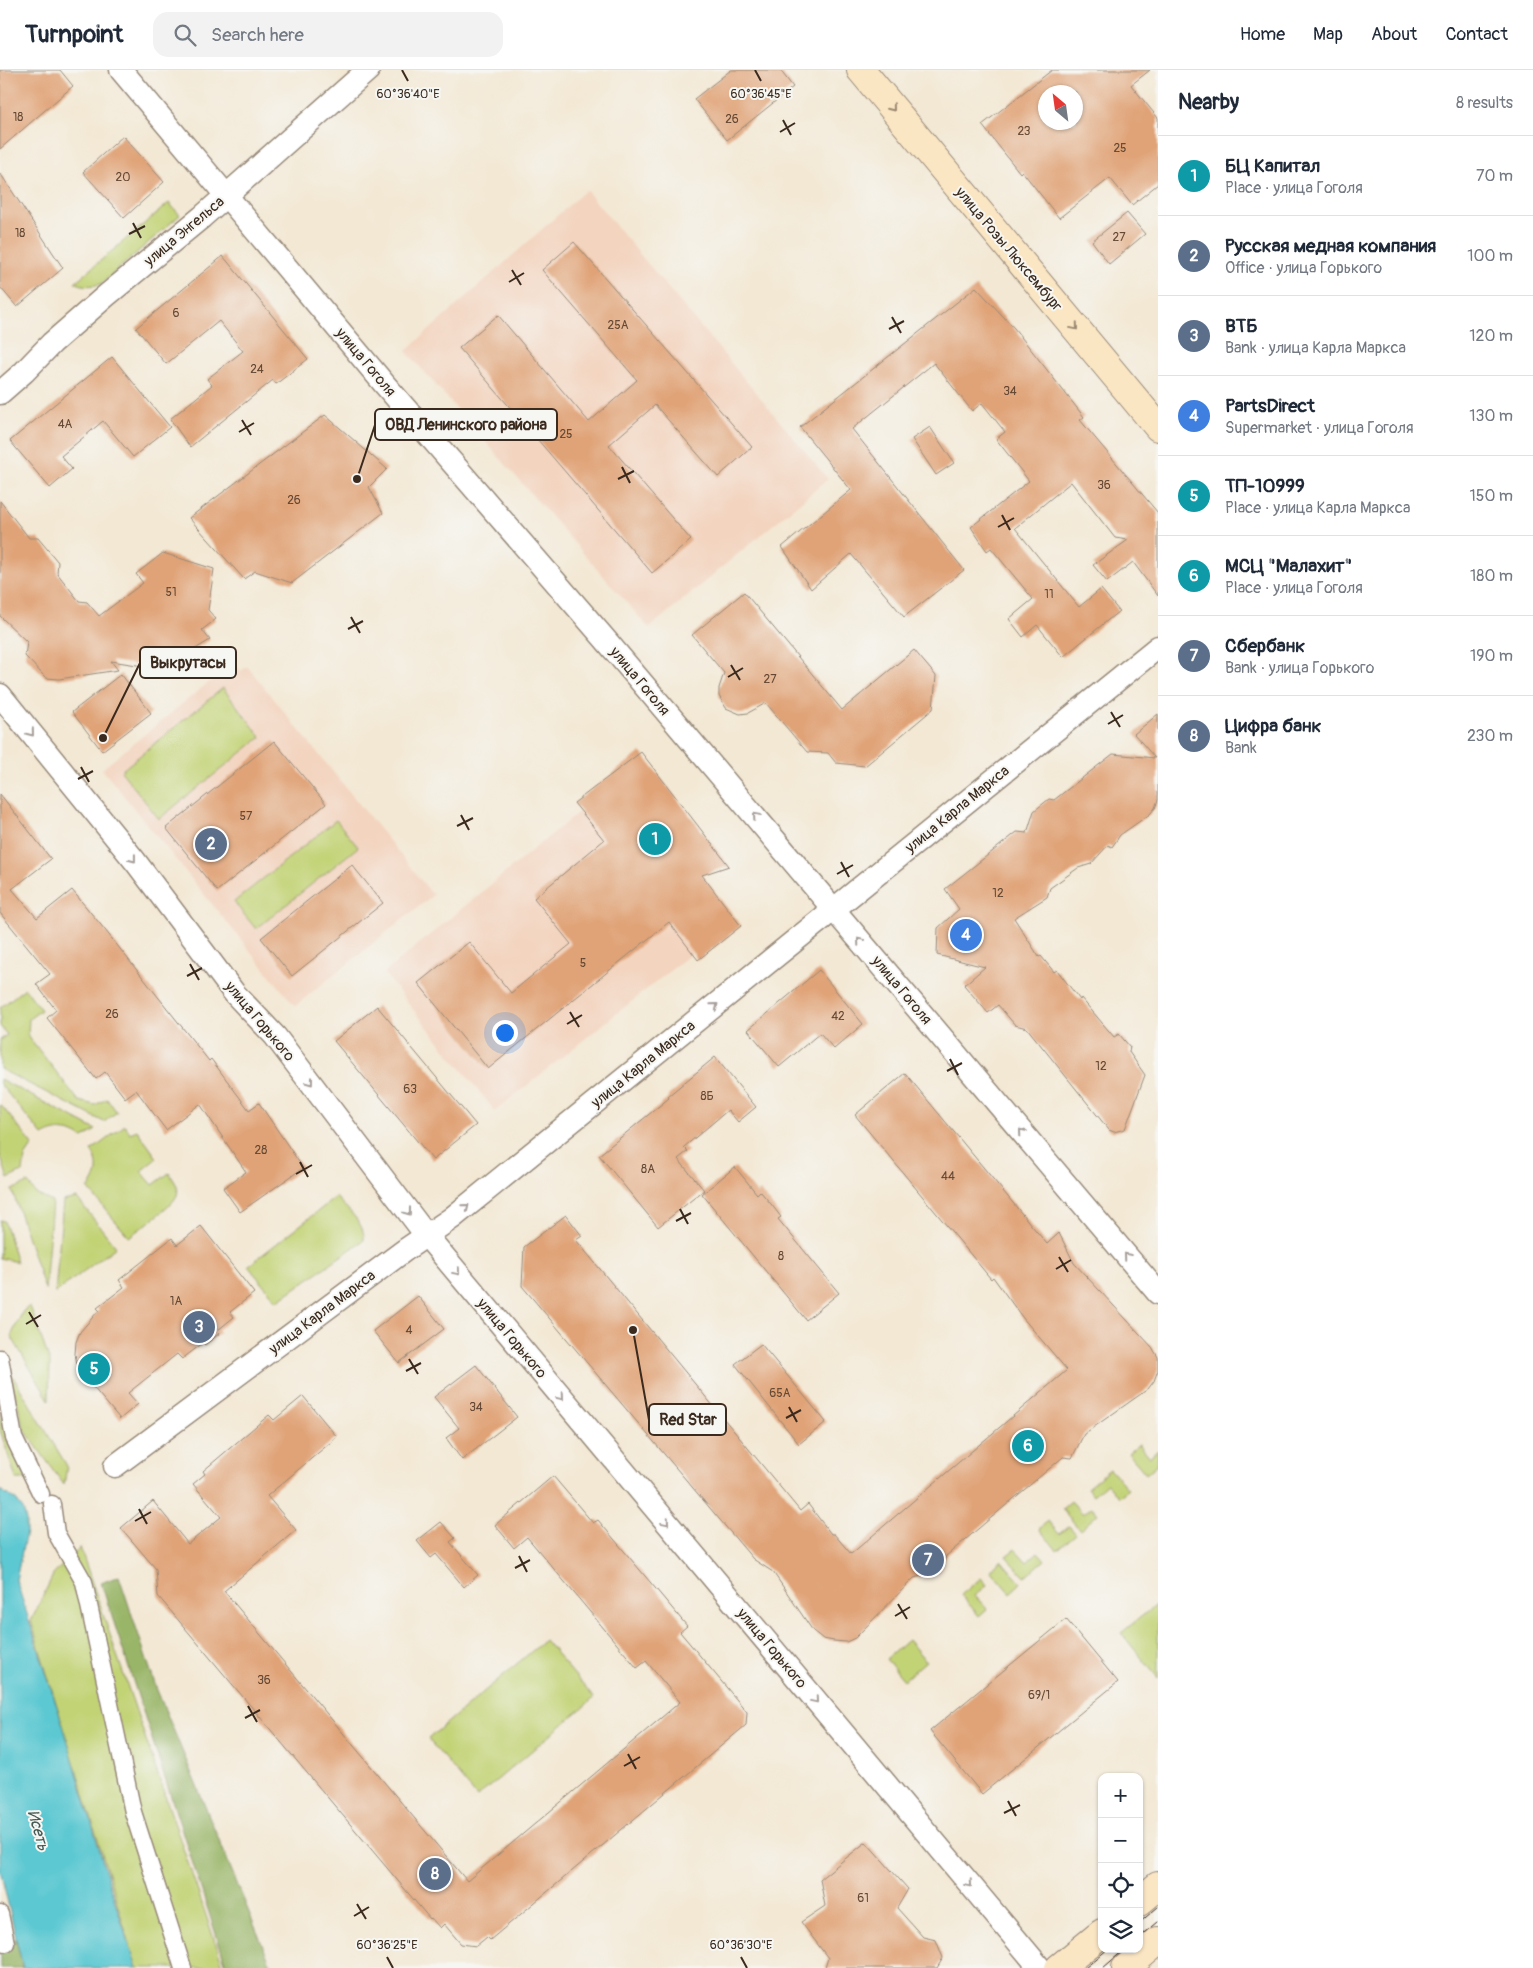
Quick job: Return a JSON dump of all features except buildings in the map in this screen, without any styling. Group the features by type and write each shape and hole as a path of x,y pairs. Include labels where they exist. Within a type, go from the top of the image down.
{"main road":[{"name":"улица Розы Люксембург","path":"861,70 1158,427"},
{"path":"1143,1899 1158,1886"},
{"path":"1059,1968 1098,1935"},
{"path":"1126,1968 1158,1941"}],"street":[{"name":"улица Гоголя","path":"121,70 386,386 604,638 1158,1293"},
{"name":"улица Энгельса","path":"0,393 52,343 226,196 368,70"},
{"name":"улица Карла Маркса","path":"115,1466 467,1206 1158,647"},
{"name":"улица Горького","path":"0,695 136,862 235,994 275,1036 426,1235 1040,1968"},
{"path":"0,1358 14,1438 46,1499 56,1532 84,1582 133,1812 183,1968"},
{"path":"0,1914 6,1943"}],"shaded area":[{"path":"586,190 828,479 649,628 406,351"},
{"path":"234,662 241,671 247,666 433,895 295,1006 102,769"},
{"path":"580,811 692,953 495,1111 384,973"}],"green space":[{"path":"169,203 180,215 101,284 88,286 75,282"},
{"path":"223,688 261,737 159,819 121,771"},
{"path":"336,820 358,847 256,929 234,902"},
{"path":"25,988 41,1010 29,1019 28,1036 79,1101 95,1105 107,1099 117,1112 104,1122 0,1069 0,1040 7,1035 0,1026 0,1008"},
{"path":"0,1079 96,1130 83,1138 68,1131 48,1133 43,1136 0,1084"},
{"path":"0,1104 33,1145 25,1157 23,1171 8,1179 0,1155"},
{"path":"125,1125 130,1133 137,1130 157,1158 141,1171 153,1185 169,1173 178,1189 177,1195 169,1206 129,1237 88,1189 94,1180 97,1170 96,1161 91,1151"},
{"path":"28,1183 36,1194 52,1202 45,1290 12,1190"},
{"path":"336,1197 362,1228 364,1240 277,1301 248,1266"},
{"path":"77,1198 116,1247 55,1293 63,1201"},
{"path":"0,1220 4,1221 17,1262 0,1258"},
{"path":"30,1306 50,1362 49,1400 11,1336 23,1311"},
{"path":"9,1370 67,1466 64,1485 24,1429"},
{"path":"0,1414 9,1443 27,1479 16,1479 0,1430"},
{"path":"1139,1444 1150,1457 1158,1450 1158,1464 1146,1474 1128,1453"},
{"path":"1110,1469 1128,1489 1119,1497 1107,1483 1093,1495 1087,1488"},
{"path":"1071,1501 1083,1514 1092,1507 1098,1514 1080,1530 1062,1509"},
{"path":"1048,1521 1059,1534 1069,1526 1076,1534 1057,1550 1039,1529"},
{"path":"80,1547 224,1968 137,1968 31,1621 53,1575"},
{"path":"1015,1549 1027,1562 1038,1552 1045,1560 1025,1577 1006,1556"},
{"path":"1001,1560 1021,1583 1010,1593 990,1570"},
{"path":"119,1576 157,1690 272,1968 227,1968 101,1583"},
{"path":"981,1578 987,1585 975,1596 987,1609 979,1616 961,1595"},
{"path":"1158,1603 1158,1678 1121,1633"},
{"path":"545,1640 594,1698 477,1797 428,1739"},
{"path":"908,1640 926,1661 904,1680 886,1659"},
{"path":"16,1939 23,1968 0,1968 0,1945"}],"water":[{"name":"Исеть","path":"0,1490 16,1500 23,1509 26,1532 16,1580 63,1725 110,1886 137,1968 23,1968 0,1869"}],"tram line":[{"path":"1143,1920 1158,1907"},
{"path":"1143,1935 1158,1922"},
{"path":"1085,1968 1103,1953"},
{"path":"1103,1968 1120,1953"}],"place":[{"name":"ОВД Ленинского района","path":"357,479"},
{"name":"Выкрутасы","path":"103,738"},
{"name":"БЦ Капитал","path":"655,839"},
{"name":"Русская медная компания","path":"211,844"},
{"name":"PartsDirect","path":"966,935"},
{"name":"ВТБ","path":"199,1327"},
{"name":"Red Star","path":"633,1330"},
{"name":"ТП-10999","path":"94,1369"},
{"name":"МСЦ \"Малахит\"","path":"1028,1446"},
{"name":"Сбербанк","path":"928,1560"},
{"name":"Цифра банк","path":"435,1874"}]}
